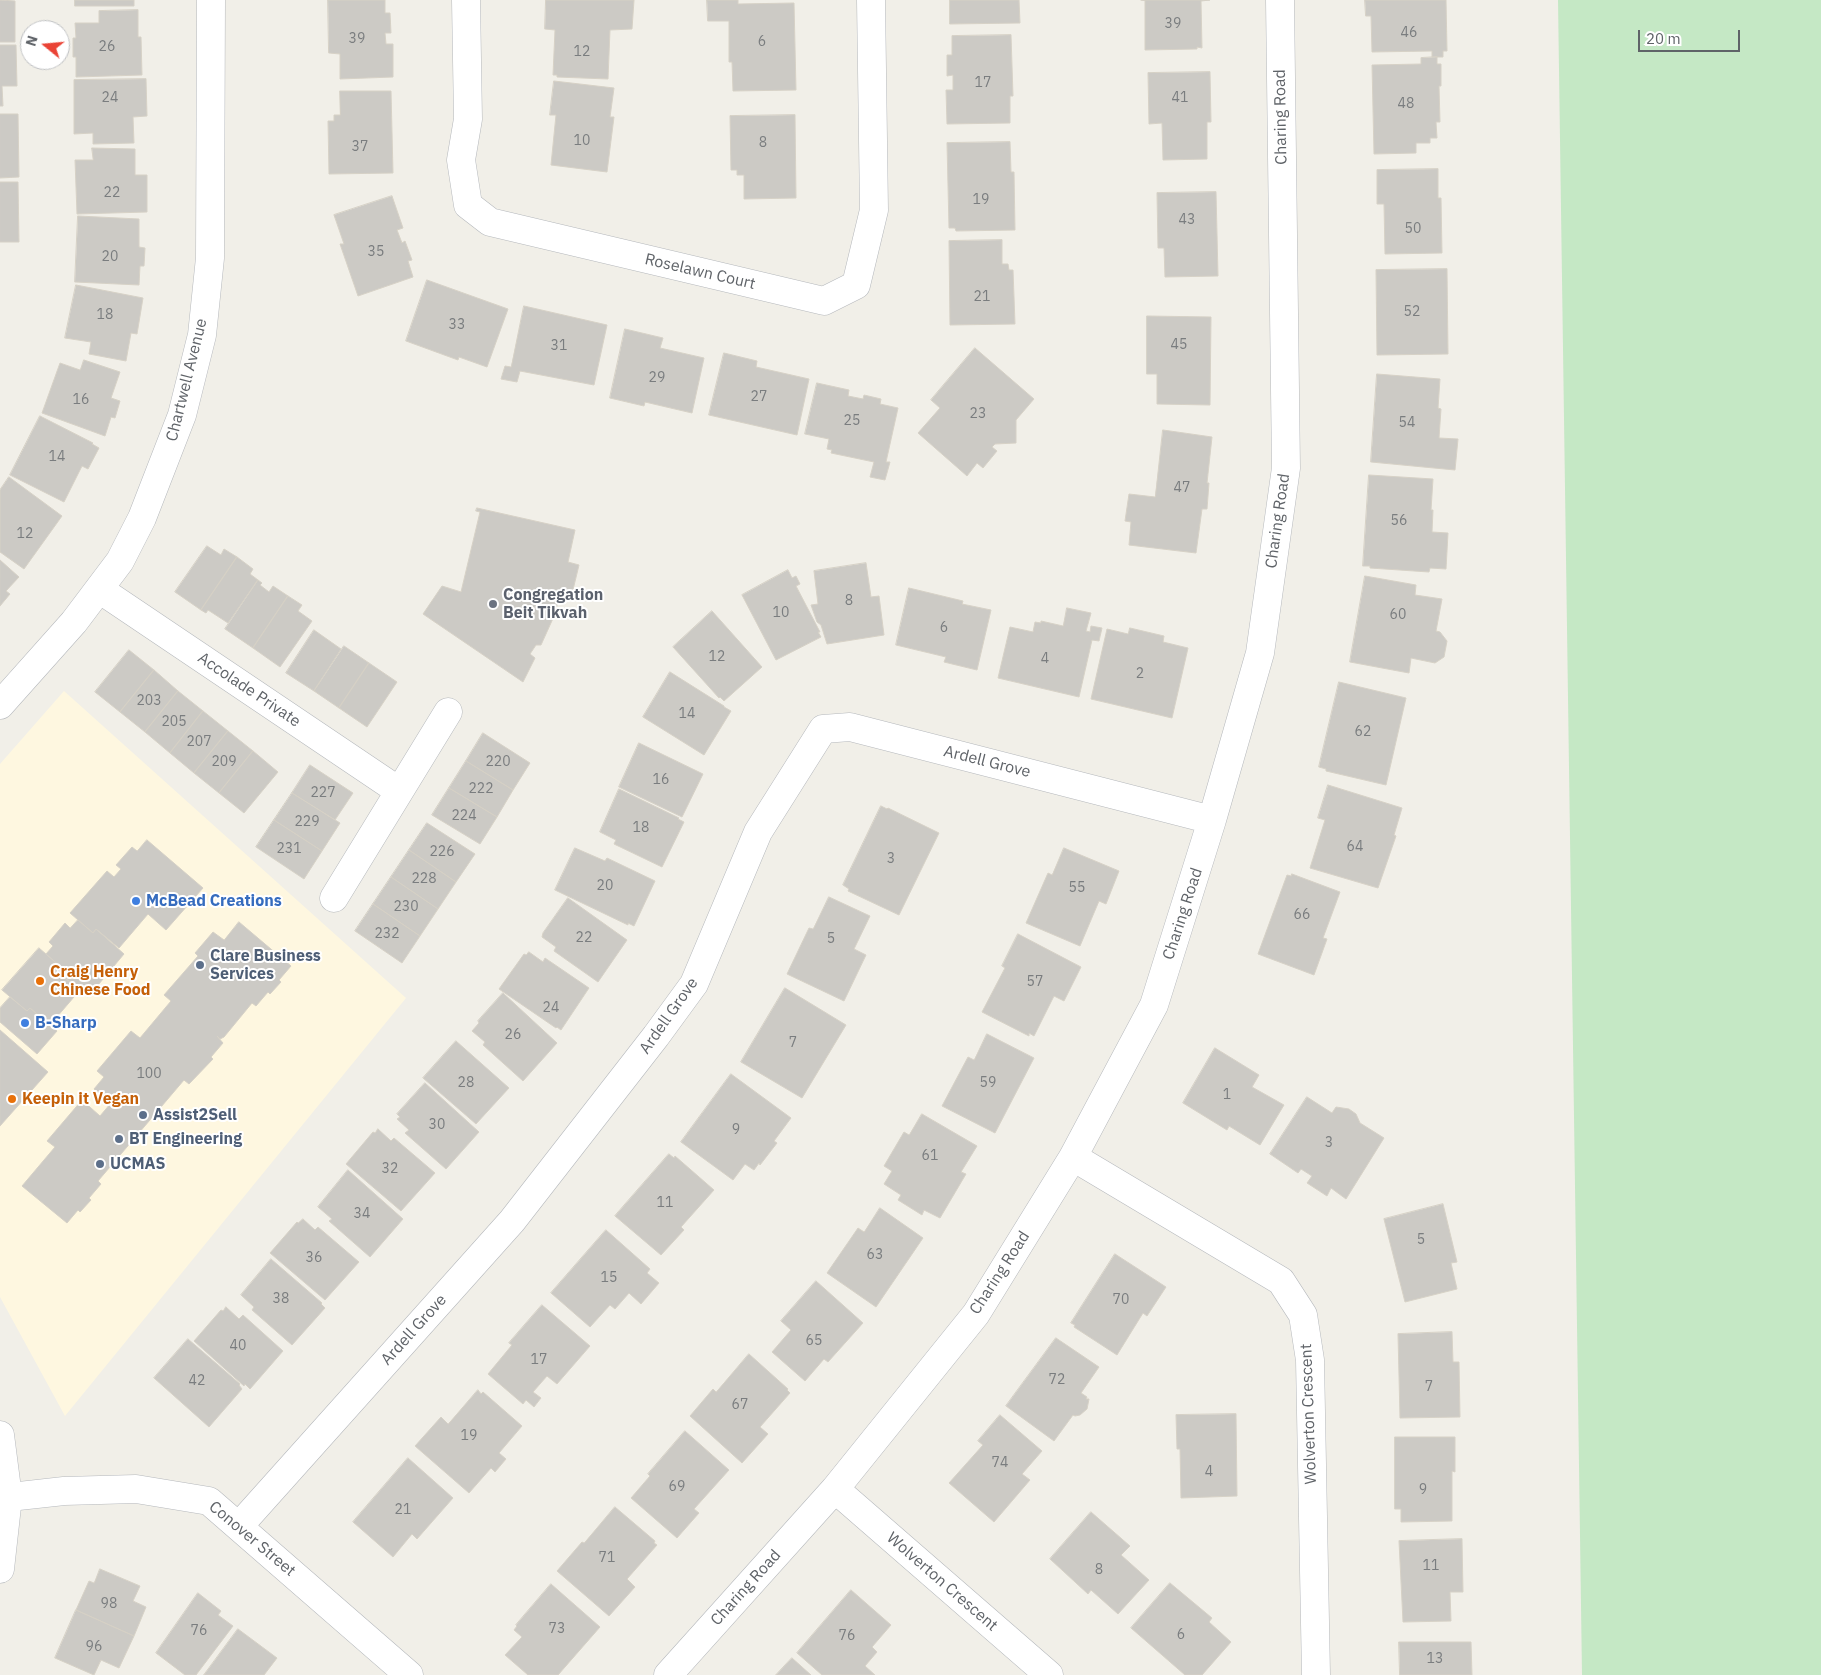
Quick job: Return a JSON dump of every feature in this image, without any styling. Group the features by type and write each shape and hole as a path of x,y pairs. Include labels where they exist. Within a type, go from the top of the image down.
{"street":[{"name":"Chartwell Avenue","path":"0,705 74,622 120,561 142,518 182,415 202,335 210,258 211,0"},
{"name":"Roselawn Court","path":"466,0 468,119 461,160 468,205 490,222 824,301 856,285 874,210 871,0"},
{"name":"Charing Road","path":"668,1675 835,1489 976,1314 1074,1157 1154,1005 1212,820 1260,653 1286,468 1280,0"},
{"name":"Accolade Private","path":"99,588 400,791"},
{"path":"334,898 448,712"},
{"name":"Ardell Grove","path":"239,1526 512,1221 656,1036 694,984 758,832 823,729 850,727 1212,820"},
{"name":"Wolverton Crescent","path":"1074,1157 1281,1281 1302,1315 1310,1360 1316,1675"},
{"path":"0,1435 4,1498 0,1569"},
{"name":"Conover Street","path":"4,1498 64,1491 136,1488 209,1501 409,1675"},
{"name":"Wolverton Crescent","path":"835,1489 1049,1675"}],"shaded area":[{"path":"64,691 406,998 65,1416 0,1297 0,764"}],"green space":[{"path":"1558,0 1821,0 1821,1675 1582,1675"}],"building":[{"path":"0,0 15,1 15,42 0,42"},
{"path":"75,0 134,0 134,6 75,6"},
{"path":"328,0 385,0 385,13 390,13 391,33 385,33 386,44 393,44 393,77 340,79 340,54 329,53"},
{"path":"546,0 634,0 632,29 610,30 608,79 557,77 557,75 553,75 555,30 545,29"},
{"path":"707,0 738,0 738,4 794,3 796,90 733,91 732,62 729,62 729,21 708,21"},
{"path":"950,0 1019,0 1020,23 950,24"},
{"path":"1141,0 1210,0 1201,1 1202,48 1145,50 1145,1"},
{"path":"1365,0 1446,0 1447,51 1443,51 1443,57 1432,57 1432,51 1372,52 1371,16 1366,16"},
{"path":"138,10 138,37 141,37 142,75 76,77 76,57 73,57 73,38 76,38 75,23 99,23 99,11"},
{"path":"1011,35 1013,96 1010,96 1010,123 947,124 946,90 953,90 953,75 947,76 947,55 952,55 952,36"},
{"path":"0,45 16,45 17,86 2,86 3,106 0,106"},
{"path":"1437,57 1437,64 1441,64 1441,86 1439,86 1440,122 1436,122 1437,138 1430,138 1430,143 1416,143 1416,153 1374,154 1372,65 1421,64 1421,58"},
{"path":"1210,72 1211,122 1207,122 1207,159 1163,160 1162,123 1149,124 1148,73"},
{"path":"146,79 147,116 133,117 134,143 93,144 93,133 74,134 74,80"},
{"path":"554,81 614,88 610,117 614,117 607,172 551,165 556,115 550,115"},
{"path":"340,91 391,91 393,173 329,174 328,121 334,121 334,115 340,115"},
{"path":"0,114 18,114 19,177 0,178"},
{"path":"795,115 796,198 744,199 744,175 737,175 737,170 731,170 730,116"},
{"path":"1010,142 1011,172 1014,172 1015,230 956,231 955,228 949,228 947,143"},
{"path":"92,148 135,149 135,175 147,175 147,212 77,214 75,160 93,160"},
{"path":"1438,169 1438,198 1441,198 1442,253 1385,254 1384,204 1377,204 1377,170"},
{"path":"0,182 18,182 19,242 0,242"},
{"path":"1216,192 1218,276 1165,277 1164,248 1158,248 1157,193"},
{"path":"392,196 403,228 397,230 402,243 405,241 412,260 408,261 413,277 358,296 340,244 344,244 334,215"},
{"path":"78,216 139,219 139,247 145,248 144,266 140,266 139,285 75,282"},
{"path":"1002,240 1002,264 1008,264 1009,270 1013,270 1015,324 950,325 949,241"},
{"path":"1447,269 1448,354 1377,355 1376,270"},
{"path":"427,280 508,309 487,367 459,357 458,360 406,341"},
{"path":"76,285 143,298 137,334 131,333 126,361 89,354 91,342 65,338"},
{"path":"524,306 607,325 594,385 520,371 517,382 501,379 505,366 511,367"},
{"path":"1147,316 1211,317 1210,405 1157,404 1157,374 1147,374"},
{"path":"625,329 663,338 660,348 704,358 692,413 645,402 644,406 610,398"},
{"path":"975,348 1034,399 1016,420 1016,443 995,444 992,447 997,451 983,468 977,463 967,476 918,433 940,408 931,400"},
{"path":"724,353 757,361 756,367 809,379 797,435 709,415"},
{"path":"84,360 120,372 111,398 120,401 115,418 111,417 105,436 42,413 60,363 80,370"},
{"path":"1377,374 1440,379 1438,408 1441,409 1439,438 1458,439 1455,470 1371,462"},
{"path":"817,383 849,390 848,396 863,399 864,395 881,399 880,404 898,408 886,462 890,462 885,480 870,477 874,462 831,453 832,450 827,449 829,439 805,434"},
{"path":"40,416 93,443 99,448 88,469 82,466 64,502 10,475"},
{"path":"1163,430 1212,437 1207,483 1209,483 1207,509 1202,509 1196,553 1129,545 1131,522 1125,521 1129,494 1155,497"},
{"path":"1369,475 1433,479 1432,532 1448,533 1446,569 1430,568 1429,572 1363,566"},
{"path":"9,477 62,516 24,569 0,552 0,490"},
{"name":"Congregation Beit Tikvah","path":"477,508 575,530 568,562 579,565 572,594 560,592 555,614 541,645 536,645 530,654 535,658 523,682 423,614 442,586 461,592 480,512 476,511"},
{"path":"207,546 221,555 224,549 237,557 201,610 175,592"},
{"path":"237,557 253,569 250,574 258,580 228,623 208,610 206,613 201,610"},
{"path":"0,560 19,577 6,591 10,594 0,606"},
{"path":"866,563 871,597 879,596 884,635 827,644 821,625 817,622 811,605 818,604 814,571"},
{"path":"788,570 792,578 796,576 800,584 796,586 821,637 776,660 742,595"},
{"path":"1365,576 1416,585 1415,595 1442,599 1436,631 1440,632 1447,641 1444,657 1435,663 1411,658 1409,673 1350,662"},
{"path":"258,580 262,583 260,585 269,592 273,586 288,596 253,648 225,629"},
{"path":"909,588 963,601 962,604 991,610 977,670 944,662 946,657 896,645"},
{"path":"288,596 302,605 298,611 312,621 280,667 253,648"},
{"path":"1067,608 1091,613 1086,631 1090,632 1091,626 1102,628 1099,641 1092,640 1079,697 998,678 1010,627 1033,632 1035,622 1041,623 1041,621 1063,626"},
{"path":"712,611 762,667 724,701 719,698 673,647"},
{"path":"1130,628 1164,636 1163,642 1188,648 1172,718 1091,699 1107,629 1128,634"},
{"path":"314,630 341,649 314,691 286,673"},
{"path":"344,646 369,663 339,708 314,691"},
{"path":"129,650 154,670 120,712 95,692"},
{"path":"369,663 397,682 367,727 339,708"},
{"path":"154,670 178,691 145,732 120,712"},
{"path":"670,672 731,711 704,755 643,717"},
{"path":"1339,682 1406,698 1386,785 1326,771 1326,769 1319,767"},
{"path":"178,691 203,711 170,753 145,732"},
{"path":"203,711 228,731 194,773 170,753"},
{"path":"228,731 253,751 219,793 194,773"},
{"path":"483,733 530,763 513,790 466,761"},
{"path":"639,743 703,774 682,817 619,787"},
{"path":"253,751 278,772 244,813 219,793"},
{"path":"466,761 513,790 497,817 449,788"},
{"path":"310,765 353,793 335,820 292,793"},
{"path":"1328,785 1402,808 1394,835 1396,836 1378,888 1310,868 1325,820 1318,818"},
{"path":"449,788 497,817 480,844 432,815"},
{"path":"619,789 684,822 662,867 614,844 616,840 600,832"},
{"path":"292,793 340,823 322,851 274,820"},
{"path":"881,806 939,833 899,915 848,891 849,889 843,885"},
{"path":"274,820 322,851 304,879 256,847"},
{"path":"427,823 475,854 456,882 409,850"},
{"name":"McBead Creations","path":"147,840 203,888 166,930 148,914 119,948 96,929 93,933 70,913 107,871 114,877 121,869 116,865 132,847 137,851"},
{"path":"575,848 605,861 607,858 655,881 634,926 628,923 628,925 555,890"},
{"path":"1064,848 1119,871 1106,904 1099,901 1080,946 1026,923 1048,873 1052,875"},
{"path":"409,850 456,882 438,909 391,877"},
{"path":"1292,874 1340,892 1323,938 1327,939 1314,975 1258,954 1287,875 1291,876"},
{"path":"391,877 438,909 420,936 373,904"},
{"path":"829,897 870,916 854,949 866,955 844,1001 787,974 809,928 813,929"},
{"path":"568,898 627,940 598,982 554,951 556,947 542,937"},
{"path":"373,904 420,936 402,963 355,931"},
{"path":"78,920 93,933 96,929 124,954 88,997 58,972 62,968 46,954 53,946 49,942 65,923 70,928"},
{"path":"239,922 291,966 279,980 281,982 270,994 268,992 256,1006 252,1003 224,1037 220,1039 217,1036 223,1043 211,1057 213,1059 189,1084 184,1080 98,1181 101,1184 89,1198 91,1200 80,1212 78,1210 67,1223 22,1186 55,1147 47,1141 82,1100 100,1116 111,1103 94,1089 104,1077 97,1071 131,1031 140,1038 171,1001 164,995 198,956 195,953 213,932 224,940"},
{"path":"1018,934 1081,967 1064,1001 1054,996 1034,1036 1029,1033 1029,1036 982,1012 1005,968 1002,966"},
{"name":"Craig Henry Chinese Food","path":"39,948 62,968 58,972 80,990 50,1025 30,1008 27,1011 2,990"},
{"path":"529,952 543,962 545,958 589,988 561,1030 499,989 524,954 526,955"},
{"path":"785,988 846,1025 802,1098 741,1062"},
{"path":"503,993 557,1043 523,1081 483,1045 485,1042 472,1031 479,1023 478,1021"},
{"name":"B-Sharp","path":"10,997 27,1011 30,1008 57,1031 37,1054 0,1022 0,1008"},
{"name":"Keepin it Vegan","path":"0,1030 48,1072 0,1126"},
{"path":"987,1034 1034,1058 995,1133 942,1106 968,1057 974,1060"},
{"path":"456,1041 509,1088 476,1124 423,1078"},
{"path":"1215,1048 1259,1075 1252,1087 1284,1105 1260,1145 1229,1126 1227,1130 1183,1103"},
{"path":"731,1074 791,1118 774,1141 777,1143 760,1165 759,1163 754,1170 745,1164 733,1180 681,1142"},
{"path":"425,1083 479,1132 446,1169 405,1133 409,1130 397,1119 400,1117 397,1114"},
{"path":"1307,1097 1332,1113 1336,1107 1349,1109 1356,1114 1360,1123 1384,1138 1346,1199 1331,1188 1327,1196 1307,1183 1312,1176 1301,1169 1298,1173 1270,1154"},
{"path":"922,1114 977,1146 961,1172 966,1174 940,1218 924,1210 922,1215 898,1200 901,1195 884,1184 892,1171 884,1166 904,1132 909,1135"},
{"path":"378,1129 391,1141 394,1138 435,1173 401,1211 346,1164 373,1132 375,1133"},
{"path":"669,1154 674,1158 675,1156 714,1190 681,1227 684,1230 661,1255 615,1216"},
{"path":"348,1170 403,1219 370,1257 329,1221 332,1219 318,1207"},
{"path":"1443,1204 1457,1262 1451,1263 1457,1289 1405,1302 1384,1219"},
{"path":"880,1208 923,1238 876,1307 827,1273 858,1228 864,1232"},
{"path":"303,1219 315,1230 318,1227 359,1262 325,1300 270,1253 297,1222"},
{"path":"606,1230 650,1269 647,1273 659,1283 641,1304 629,1293 615,1309 610,1305 590,1327 551,1293"},
{"path":"1115,1254 1166,1287 1147,1316 1143,1313 1117,1355 1074,1327 1075,1325 1071,1323"},
{"path":"271,1259 322,1303 325,1308 292,1345 252,1310 254,1307 241,1295"},
{"path":"816,1281 863,1323 828,1362 824,1359 805,1381 772,1352 791,1330 781,1321"},
{"path":"542,1305 590,1346 557,1384 547,1376 533,1392 541,1398 534,1407 526,1400 523,1404 488,1374 512,1345 509,1343"},
{"path":"226,1307 239,1319 243,1315 283,1351 250,1389 245,1384 244,1386 194,1341 221,1310 223,1311"},
{"path":"1452,1332 1453,1362 1459,1362 1460,1417 1400,1418 1398,1334"},
{"path":"1056,1338 1099,1367 1081,1393 1087,1397 1086,1399 1089,1399 1087,1409 1080,1415 1073,1415 1054,1441 1006,1406"},
{"path":"188,1339 240,1384 242,1389 209,1427 154,1378"},
{"path":"749,1354 788,1389 790,1393 760,1427 768,1434 742,1463 690,1416 713,1389 716,1392"},
{"path":"478,1390 481,1394 483,1392 522,1426 499,1453 506,1459 495,1472 491,1468 469,1493 415,1446 441,1417 448,1424"},
{"path":"1236,1414 1237,1496 1181,1498 1180,1449 1177,1449 1176,1415"},
{"path":"1000,1415 1042,1451 1022,1474 1030,1480 994,1522 949,1483 983,1445 978,1441"},
{"path":"685,1431 729,1470 694,1509 699,1513 677,1538 631,1498 650,1476 648,1474"},
{"path":"1395,1437 1455,1437 1455,1472 1452,1471 1452,1521 1401,1522 1401,1509 1395,1509"},
{"path":"408,1458 453,1498 417,1539 412,1534 393,1557 353,1522"},
{"path":"615,1507 655,1541 654,1543 657,1545 627,1579 635,1587 609,1616 557,1571"},
{"path":"1091,1512 1130,1546 1121,1555 1149,1580 1118,1614 1091,1590 1088,1594 1050,1559"},
{"path":"1462,1539 1463,1592 1450,1592 1451,1621 1403,1622 1399,1541"},
{"path":"100,1569 140,1586 133,1601 146,1607 134,1636 76,1610 89,1581 94,1583"},
{"path":"1170,1583 1212,1618 1209,1622 1231,1642 1202,1675 1185,1675 1131,1628"},
{"path":"551,1584 600,1627 558,1675 528,1675 505,1655 522,1637 514,1630 516,1625"},
{"path":"851,1590 891,1625 872,1647 877,1652 865,1666 875,1675 822,1675 797,1653"},
{"path":"198,1593 221,1611 218,1615 233,1626 196,1675 185,1675 156,1653"},
{"path":"76,1610 134,1636 119,1668 101,1660 94,1675 55,1658"},
{"path":"238,1629 277,1658 264,1675 204,1675"},
{"path":"1399,1642 1471,1642 1472,1675 1400,1675"},
{"path":"792,1658 811,1675 776,1675"}],"place":[{"name":"Congregation Beit Tikvah","path":"493,604"},
{"name":"McBead Creations","path":"136,901"},
{"name":"Clare Business Services","path":"200,965"},
{"name":"Craig Henry Chinese Food","path":"40,981"},
{"name":"B-Sharp","path":"25,1023"},
{"name":"Keepin it Vegan","path":"12,1099"},
{"name":"Assist2Sell","path":"143,1115"},
{"name":"BT Engineering","path":"119,1139"},
{"name":"UCMAS","path":"100,1164"}]}
